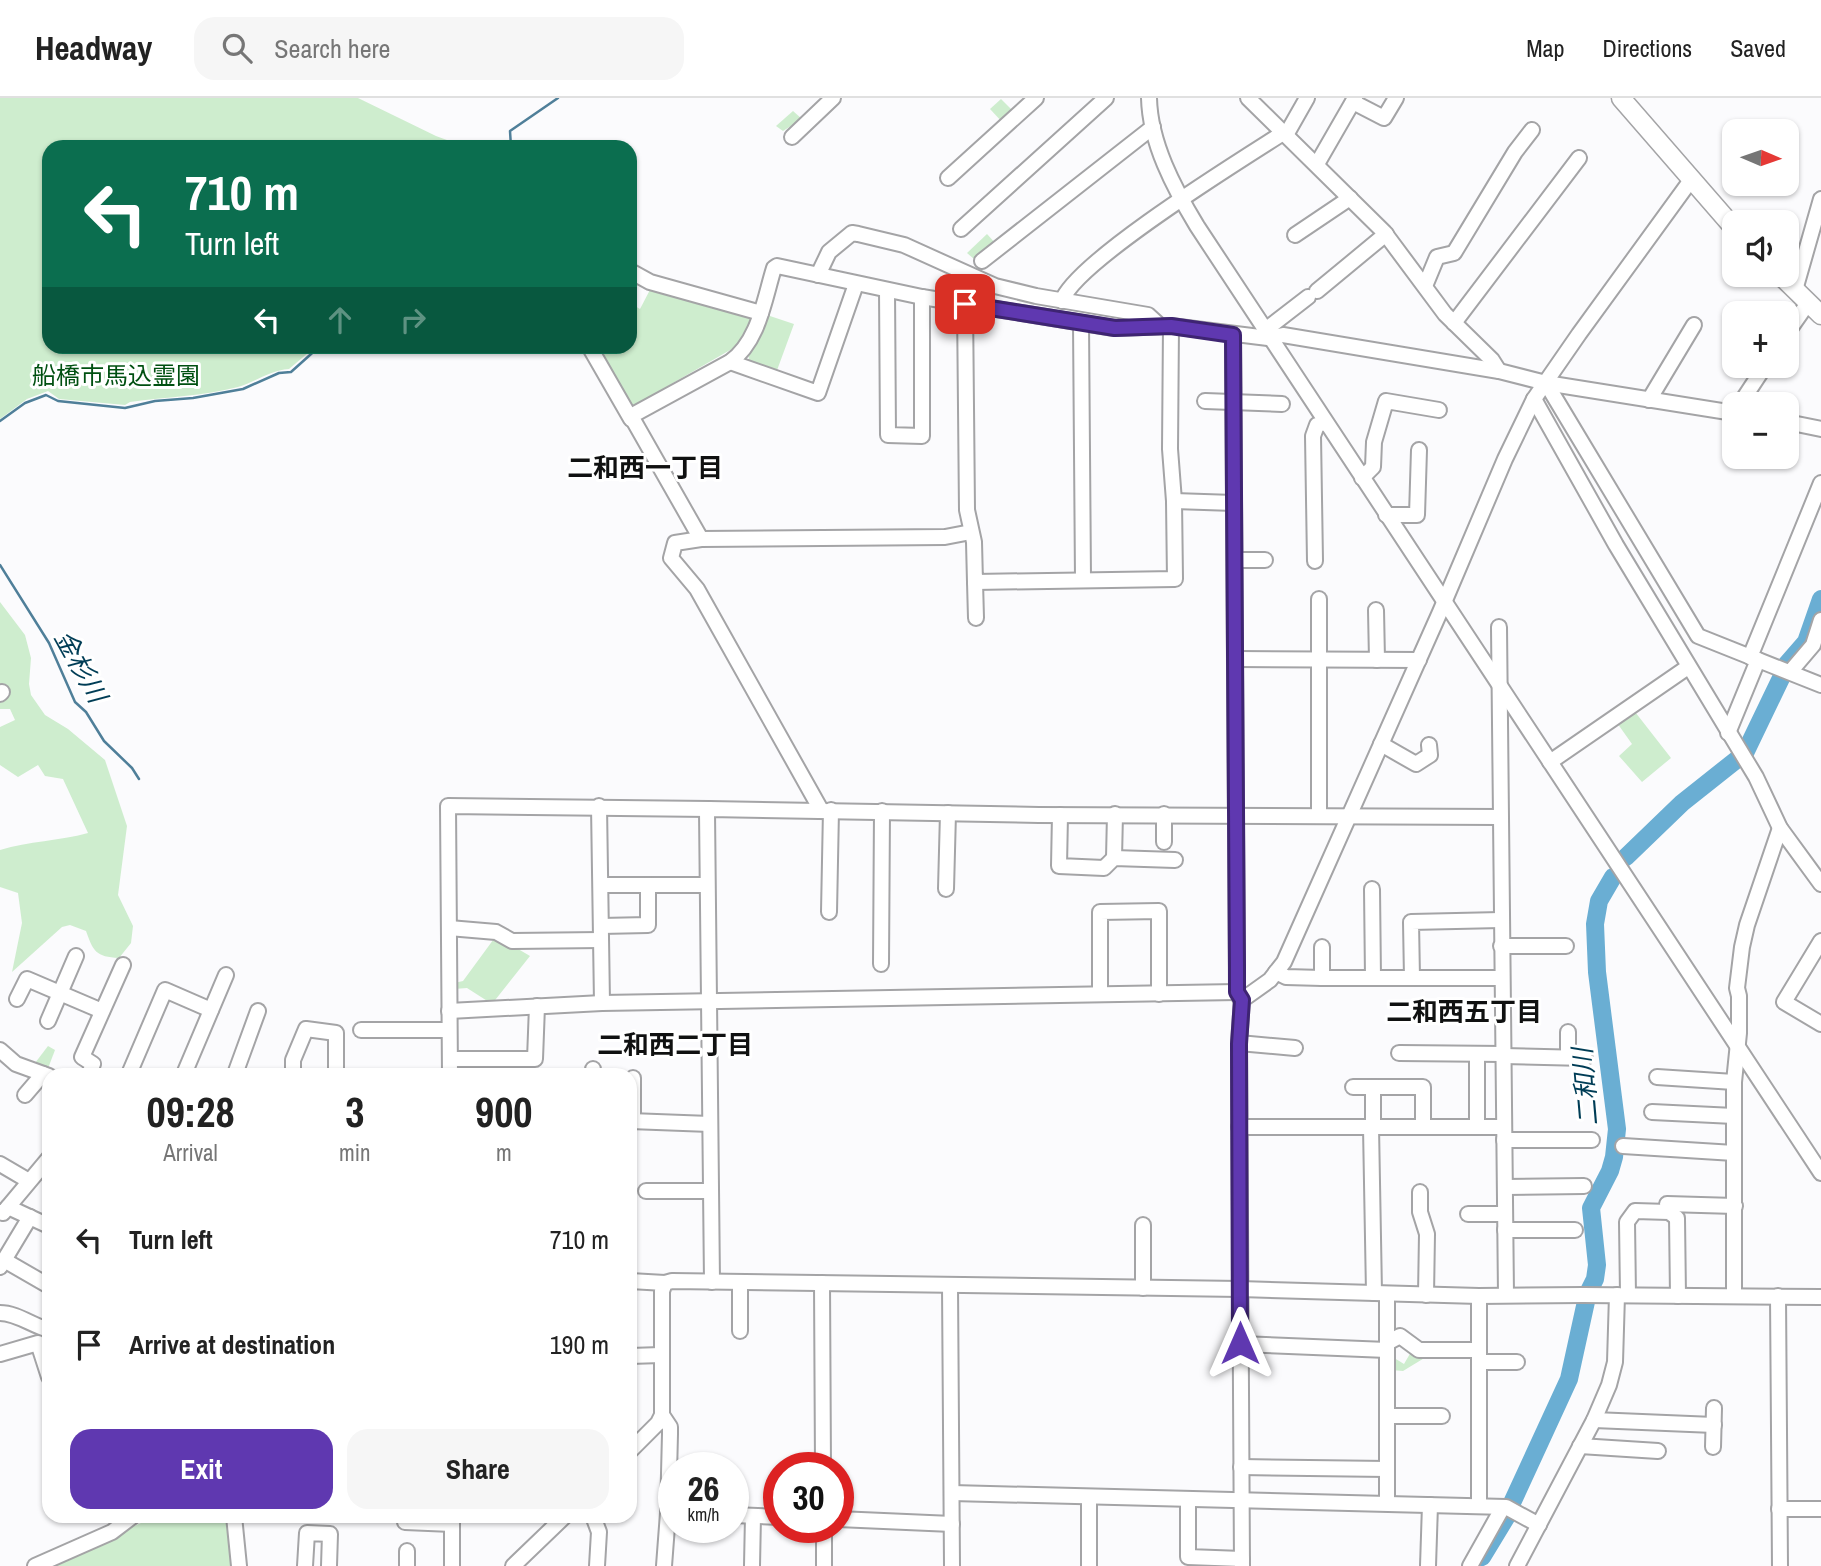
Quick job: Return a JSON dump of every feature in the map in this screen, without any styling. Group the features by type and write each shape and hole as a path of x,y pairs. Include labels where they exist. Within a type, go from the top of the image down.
{"main road":[{"path":"1621,98 1722,215"},
{"path":"1792,287 1814,309"}],"street":[{"path":"792,137 833,98"},
{"path":"948,178 1036,98"},
{"path":"961,229 1106,98"},
{"path":"1149,98 1153,128 1181,200 1266,335 1821,1171"},
{"path":"1248,98 1386,234 1454,323 1492,360 1499,371"},
{"path":"1062,301 1065,292 1095,262 1181,200 1284,134 1307,98"},
{"path":"1317,164 1354,100 1384,118 1396,98"},
{"path":"982,261 1153,128"},
{"path":"1425,286 1437,257 1454,253 1532,130"},
{"path":"1454,323 1579,158"},
{"path":"449,1011 602,1003 1159,994 1240,996 1270,980 1284,962 1419,660 1498,457 1578,334 1691,180"},
{"path":"1295,235 1350,198"},
{"path":"1795,290 1816,226 1821,199"},
{"path":"818,275 829,252 852,233 904,245 984,283 1062,301 1148,315 1166,326"},
{"path":"1266,335 1386,234"},
{"path":"631,419 635,413 730,362 749,343 775,268 780,266 856,285 1081,323 1115,328 1166,326 1233,335 1283,335 1499,371 1546,383 1722,411"},
{"path":"637,275 650,282 761,313"},
{"path":"730,362 818,393 856,285"},
{"path":"887,290 888,435 922,436 922,297"},
{"path":"965,304 967,510 974,542 976,618"},
{"path":"1799,322 1814,309"},
{"path":"1081,323 1083,579"},
{"path":"1649,400 1694,325"},
{"path":"975,582 1175,579 1166,326"},
{"path":"1188,1499 1188,1557 1242,1563 1240,996 1233,335"},
{"path":"594,354 701,539"},
{"path":"1546,383 1698,636 1821,685"},
{"path":"1534,399 1688,667 1742,755 1780,828 1821,884"},
{"path":"1205,401 1282,404"},
{"path":"1362,478 1373,467 1374,442 1386,401 1439,410"},
{"path":"1315,561 1313,436 1317,425 1325,423"},
{"path":"1799,424 1821,429"},
{"path":"1387,515 1417,515 1419,450"},
{"path":"1728,733 1821,483"},
{"path":"1174,501 1234,503"},
{"path":"829,912 826,810 697,589 671,558 675,543 701,539 945,537 971,532"},
{"path":"1235,560 1265,560"},
{"path":"1319,600 1319,816"},
{"path":"1376,610 1377,660"},
{"path":"1787,670 1813,645 1821,620"},
{"path":"1499,627 1506,1295"},
{"path":"1236,659 1419,660"},
{"path":"1550,762 1688,667"},
{"path":"1381,744 1416,764 1430,755 1429,745"},
{"path":"450,1068 448,806 599,806 1060,815 1500,817"},
{"path":"599,806 602,1003"},
{"path":"709,810 706,813 712,1282"},
{"path":"880,964 882,811"},
{"path":"946,889 948,813"},
{"path":"1060,815 1059,866 1104,869 1114,858 1115,814"},
{"path":"1164,814 1164,842"},
{"path":"1734,1295 1737,988 1747,925 1780,828"},
{"path":"1114,858 1175,860"},
{"path":"601,885 707,885"},
{"path":"449,928 496,932 512,941 601,933 648,925 648,885"},
{"path":"1372,889 1373,978"},
{"path":"1100,995 1100,912 1159,911 1159,994"},
{"path":"1412,978 1411,922 1501,920"},
{"path":"1820,1022 1784,1002 1821,941"},
{"path":"1501,946 1566,946"},
{"path":"1322,947 1322,978"},
{"path":"48,1021 76,956"},
{"path":"91,1068 93,1063 82,1057 123,965"},
{"path":"1276,972 1286,977 1322,978 1502,978"},
{"path":"187,1068 226,975"},
{"path":"17,999 27,979 102,1011"},
{"path":"132,1068 165,990 211,1010"},
{"path":"450,1059 535,1059 537,1006"},
{"path":"236,1068 258,1011"},
{"path":"293,1068 293,1060 306,1029 336,1033 336,1068"},
{"path":"361,1030 450,1030"},
{"path":"1568,1032 1568,1057"},
{"path":"1239,1044 1295,1048"},
{"path":"0,1050 16,1064 42,1074"},
{"path":"1399,1053 1585,1058"},
{"path":"1477,1054 1477,1127"},
{"path":"1657,1077 1734,1082"},
{"path":"25,1095 42,1079"},
{"path":"1353,1087 1423,1087 1423,1127"},
{"path":"1373,1087 1372,1127 1381,1293 1387,1347 1387,1503"},
{"path":"1652,1112 1734,1116"},
{"path":"637,1121 710,1124"},
{"path":"1239,1127 1477,1127 1504,1133 1592,1140"},
{"path":"1623,1146 1734,1153"},
{"path":"0,1164 29,1181"},
{"path":"42,1166 4,1209 42,1220"},
{"path":"1504,1187 1584,1186"},
{"path":"646,1191 710,1191"},
{"path":"1420,1192 1420,1212 1427,1234 1426,1295"},
{"path":"1667,1203 1735,1206"},
{"path":"1517,1566 1594,1420 1609,1385 1615,1362 1623,1295 1627,1222 1635,1211 1669,1212 1677,1218 1678,1296"},
{"path":"1468,1214 1505,1214"},
{"path":"42,1221 2,1264 42,1283"},
{"path":"1143,1225 1143,1288"},
{"path":"1505,1230 1575,1230"},
{"path":"637,1281 1240,1289 1479,1296 1821,1297"},
{"path":"740,1282 740,1331"},
{"path":"637,1444 658,1423 662,1415 662,1291 665,1283"},
{"path":"822,1283 823,1452"},
{"path":"950,1286 952,1566"},
{"path":"1479,1296 1479,1506"},
{"path":"1778,1296 1780,1566"},
{"path":"0,1313 11,1314 42,1328"},
{"path":"1240,1343 1387,1347 1400,1336 1419,1350 1517,1362"},
{"path":"0,1354 38,1343 42,1355"},
{"path":"637,1356 661,1354"},
{"path":"1713,1447 1714,1408"},
{"path":"662,1415 670,1427 670,1452"},
{"path":"1387,1416 1442,1416"},
{"path":"1594,1420 1714,1425"},
{"path":"1580,1446 1658,1451"},
{"path":"1241,1466 1387,1469"},
{"path":"951,1493 1479,1506 1508,1508 1539,1525"},
{"path":"1089,1497 1089,1566"},
{"path":"1428,1566 1430,1505"},
{"path":"1470,1566 1508,1508"},
{"path":"1779,1509 1821,1509"},
{"path":"749,1516 763,1516"},
{"path":"752,1566 753,1516"},
{"path":"854,1520 952,1524"},
{"path":"35,1566 112,1532 124,1523"},
{"path":"235,1523 239,1566"},
{"path":"452,1523 452,1566"},
{"path":"513,1566 558,1523"},
{"path":"596,1523 599,1532 597,1566"},
{"path":"305,1566 307,1533 330,1534 329,1566"},
{"path":"664,1566 667,1543"},
{"path":"824,1543 824,1566"},
{"path":"407,1551 407,1566"}],"green space":[{"name":"船橋市馬込霊園","path":"0,98 358,98 447,140 42,140 42,354 307,354 289,369 225,390 130,402 125,405 59,399 48,391 27,399 0,419"},
{"path":"1001,99 1014,112 1003,123 990,109"},
{"path":"793,111 802,119 783,131 776,126"},
{"path":"987,234 996,244 974,259 967,253"},
{"path":"652,286 752,314 747,332 737,346 628,409 597,354 637,354 637,307 640,309"},
{"path":"767,315 794,324 776,373 750,363 748,355 758,339"},
{"path":"0,602 25,635 31,658 31,695 45,715 68,729 105,760 127,826 118,895 133,926 131,943 119,958 96,952 86,931 70,925 62,927 12,972 22,923 18,893 0,887 0,850 88,833 63,779 45,776 38,765 18,777 0,765 0,727 15,720 10,709 0,709 0,703 7,699 0,685"},
{"path":"1632,708 1671,758 1642,782 1619,756 1632,744 1615,720"},
{"path":"496,936 530,956 492,1004 467,988 454,989 454,983 463,981"},
{"path":"48,1046 55,1050 48,1068 32,1067"},
{"path":"1411,1352 1426,1353 1426,1357 1403,1371 1391,1370 1391,1356 1404,1364"},
{"path":"141,1523 233,1523 236,1566 48,1566"}],"waterway":[{"path":"511,140 510,131 558,98"},
{"path":"0,421 25,403 46,395 58,401 125,408 155,401 193,398 243,389 279,373 291,372 311,354"},
{"name":"金杉川","path":"0,565 49,643 75,702 86,712 104,741 132,768 139,779"},
{"name":"二和川","path":"1786,665 1806,642 1821,599"},
{"name":"二和川","path":"1745,753 1783,674"},
{"name":"二和川","path":"1626,857 1682,803 1740,757"},
{"name":"二和川","path":"1589,1291 1595,1279 1597,1265 1591,1208 1610,1171 1617,1129 1597,972 1595,924 1599,901 1613,877"},
{"name":"二和川","path":"1511,1505 1569,1379 1587,1297"},
{"name":"二和川","path":"1482,1557 1510,1511"}],"district":[{"name":"二和西一丁目","path":"645,467"},
{"name":"二和西五丁目","path":"1464,1011"},
{"name":"二和西二丁目","path":"675,1044"}],"route":[{"path":"965,304 1115,328 1171,326 1233,335 1237,992 1242,1000 1239,1021 1240,1343"}]}
